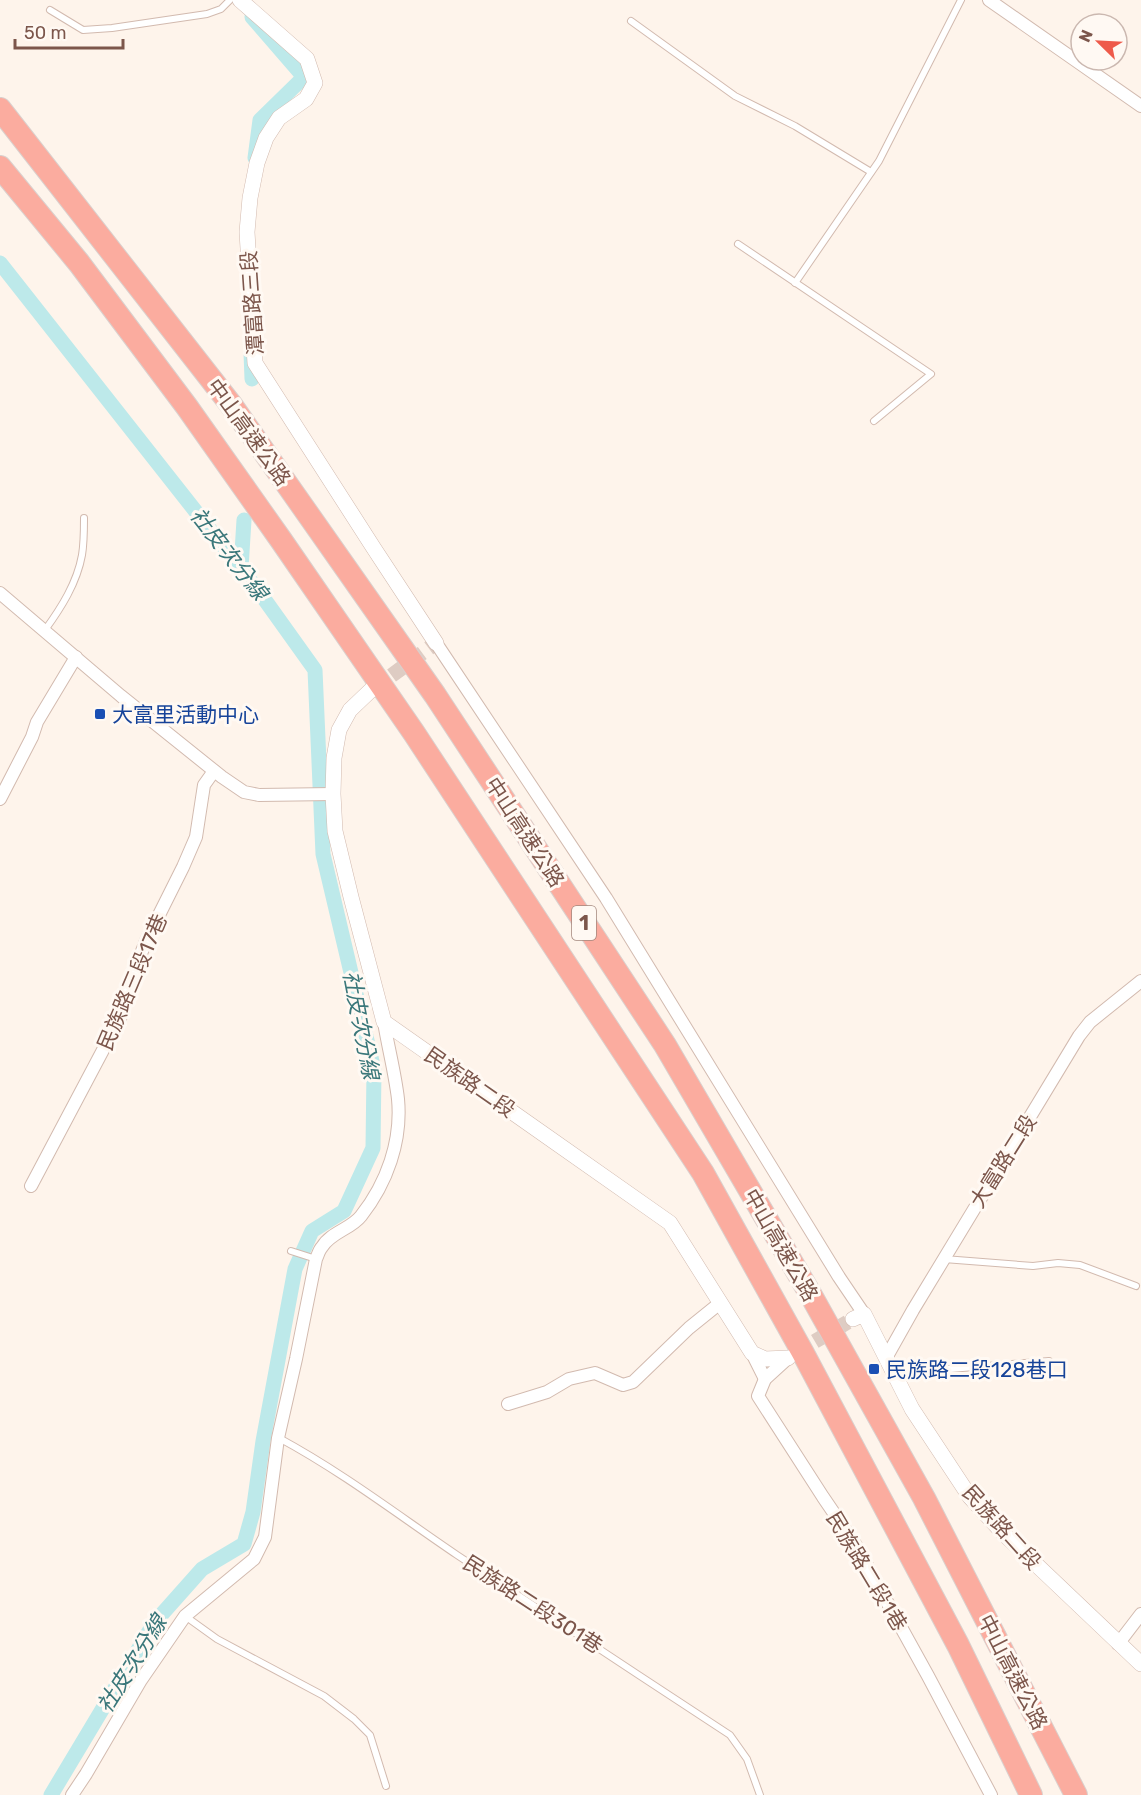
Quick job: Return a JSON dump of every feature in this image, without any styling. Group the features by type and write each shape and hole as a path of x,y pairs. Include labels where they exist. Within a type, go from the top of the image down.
{"highway":[{"name":"中山高速公路","path":"0,109 232,406 435,695 665,1045 812,1297 924,1498 1076,1795"},
{"name":"中山高速公路","path":"0,167 85,272 187,407 281,540 414,734 703,1173 803,1353 958,1645 1031,1795"}],"street":[{"name":"潭富路三段","path":"240,0 307,59 315,83 306,99 279,118 266,138 257,163 250,198 247,232 255,363 436,643"},
{"path":"989,0 1141,106"},
{"path":"0,593 121,696 214,771 244,792 259,795 330,794"},
{"path":"436,643 606,898 839,1278 859,1317"},
{"path":"0,800 32,737 37,722 76,657"},
{"path":"72,1795 141,1680 185,1616 254,1559 265,1537 278,1438 296,1359 313,1259 334,1235 355,1224 371,1203 386,1174 397,1139 398,1100 384,1022 335,831 330,794 339,730 350,710 371,690"},
{"name":"民族路三段17巷","path":"31,1186 121,1016 133,974 146,941 196,837 204,785 214,771"},
{"name":"大富路二段","path":"888,1363 943,1259 1079,1036 1090,1022 1141,981"},
{"name":"民族路二段","path":"384,1022 670,1223 752,1353"},
{"path":"508,1404 548,1392 569,1379 595,1374 623,1385 633,1382 689,1328 720,1303"},
{"name":"民族路二段","path":"859,1317 888,1363 912,1409 970,1497 1003,1533 1141,1664"},
{"path":"752,1353 765,1359 788,1358"},
{"path":"752,1353 765,1379 788,1358"},
{"name":"民族路二段1巷","path":"765,1379 758,1396 855,1544 991,1795"},
{"path":"1118,1644 1141,1614"}],"lane":[{"path":"50,10 82,30 112,28 207,14 221,9 230,0"},
{"path":"795,283 879,161 961,0"},
{"path":"631,21 735,96 795,126 871,172"},
{"path":"738,244 931,374 874,421"},
{"path":"44,631 60,610 78,572 82,554 84,518"},
{"path":"291,1251 313,1259"},
{"path":"943,1259 1033,1266 1058,1263 1080,1265 1136,1286"},
{"path":"888,1363 950,1369 1049,1361"},
{"name":"民族路二段301巷","path":"278,1438 307,1453 730,1734 747,1759 760,1795"},
{"path":"185,1616 217,1639 324,1696 354,1719 370,1735 386,1786"}],"waterway":[{"path":"252,17 304,77 260,120 255,158"},
{"name":"社皮次分線","path":"0,263 260,593 315,670 323,854 374,1070 373,1148 344,1211 312,1231 295,1269 263,1441 253,1512 244,1544 202,1569 154,1623 51,1795"},
{"path":"251,353 252,379"},
{"path":"241,568 244,520"}],"tunnel":[{"path":"373,689 436,643"},
{"path":"795,1353 853,1319"}],"place":[{"name":"大富里活動中心","path":"100,714"},
{"name":"民族路二段128巷口","path":"874,1369"}]}
